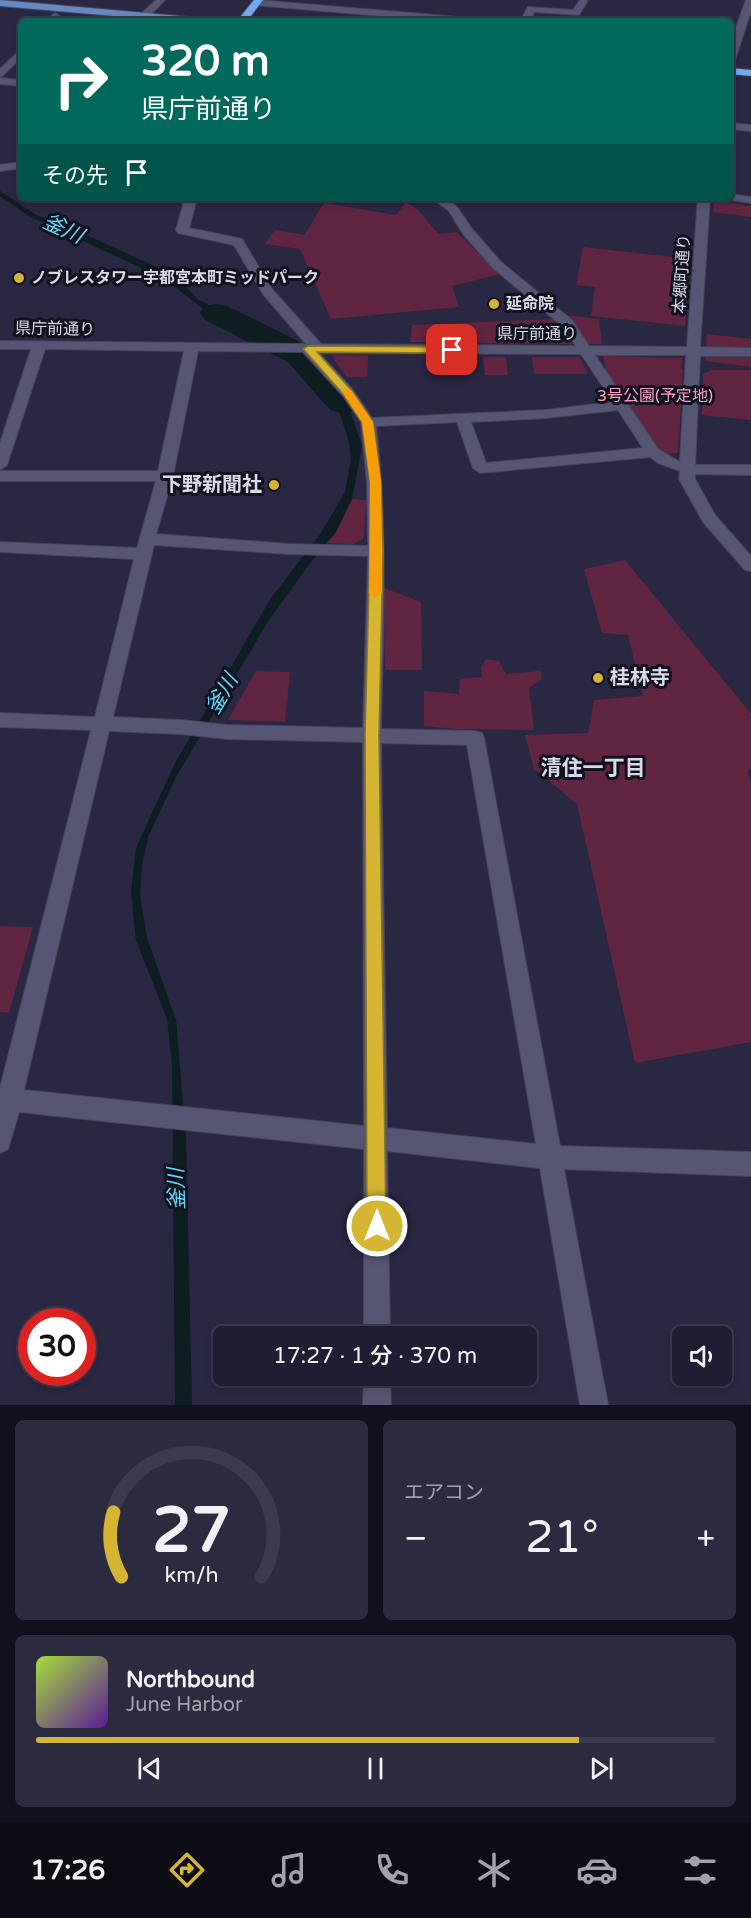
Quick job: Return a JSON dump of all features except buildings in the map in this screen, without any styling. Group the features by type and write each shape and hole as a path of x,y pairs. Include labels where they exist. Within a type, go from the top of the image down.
{"highway":[{"path":"244,18 258,1"},
{"path":"734,71 751,73"},
{"path":"734,80 751,82"}],"main road":[{"path":"0,3 167,18"},
{"path":"0,11 46,18"}],"street":[{"path":"144,16 160,0"},
{"path":"322,8 328,0"},
{"path":"526,18 531,9 576,13 584,0"},
{"path":"734,48 750,0"},
{"path":"258,1 437,18"},
{"path":"0,75 18,55"},
{"path":"0,81 18,83"},
{"path":"734,126 751,128"},
{"path":"0,168 18,165"},
{"path":"734,198 751,200"},
{"path":"190,201 182,230 238,242 267,291 348,393 368,422 375,482 376,551 372,735 377,1326"},
{"path":"442,201 453,209 467,231 497,265 567,323 653,452 663,462 688,470 751,470"},
{"name":"本郷町通り","path":"688,470 693,352 704,201"},
{"name":"県庁前通り","path":"0,345 751,352"},
{"path":"0,465 39,346"},
{"path":"0,1141 5,1100 165,476 192,347"},
{"path":"368,422 546,414 622,405"},
{"path":"462,417 480,468 653,452"},
{"path":"688,470 687,479 710,518 751,566"},
{"path":"0,476 165,476"},
{"path":"0,547 376,551"},
{"path":"0,720 181,727 228,732 475,738 594,1405"},
{"path":"5,1100 551,1157 751,1164"},
{"path":"377,1386 377,1405"}],"green space":[{"path":"714,201 751,206 751,217 713,212"},
{"path":"406,202 418,210 438,234 456,232 500,274 452,286 459,307 331,319 300,249 265,244 275,230 304,235 324,203 396,215"},
{"path":"583,247 690,259 685,326 591,316 595,287 576,285"},
{"path":"566,315 599,319 602,344 585,344"},
{"path":"556,319 573,344 410,342 412,325"},
{"path":"707,334 751,339 751,367 705,361"},
{"path":"333,355 368,356 367,377 347,377 334,360"},
{"name":"3号公園(予定地)","path":"603,356 682,358 678,453 662,454 603,368 606,368"},
{"path":"483,357 506,357 508,375 485,375"},
{"path":"532,357 580,357 588,374 534,374"},
{"path":"711,370 751,370 751,420 702,415 703,374"},
{"path":"352,499 366,500 364,538 354,544 327,543 336,532"},
{"path":"625,560 751,714 751,769 747,771 751,783 751,1042 635,1063 577,804 534,769 525,735 588,733 594,700 643,696 628,635 602,633 584,569"},
{"path":"384,588 421,602 422,670 385,670"},
{"path":"486,659 499,661 506,674 541,671 542,679 529,688 534,730 455,729 424,726 424,691 459,694 460,679 482,677 481,667"},
{"path":"256,671 290,672 285,722 228,720"},
{"path":"0,926 33,927 9,1013 0,1012"}],"water":[{"path":"0,191 36,215 80,232 163,270 177,278 199,300 279,340 264,339 210,314 163,278 29,216 0,196"},
{"path":"297,360 311,360 348,405 362,446 352,499 336,532 269,620 176,777 148,837 142,865 140,895 147,938 176,1020 186,1138 192,1405 175,1405 172,1065 167,1019 136,940 131,892 136,848 175,763 271,598 321,533 345,492 351,460 349,442 337,405"}],"waterway":[{"name":"釜川","path":"216,313 300,355 342,403"}],"slow traffic":[{"path":"347,392 368,422 375,482 375,593"}],"place":[{"name":"ノブレスタワー宇都宮本町ミッドパーク","path":"19,278"},
{"name":"延命院","path":"494,304"},
{"name":"下野新聞社","path":"274,485"},
{"name":"桂林寺","path":"598,678"}],"district":[{"name":"清住一丁目","path":"593,768"}],"route":[{"path":"377,1226 372,735 376,551 375,482 368,422 348,393 308,349 452,350"}]}
